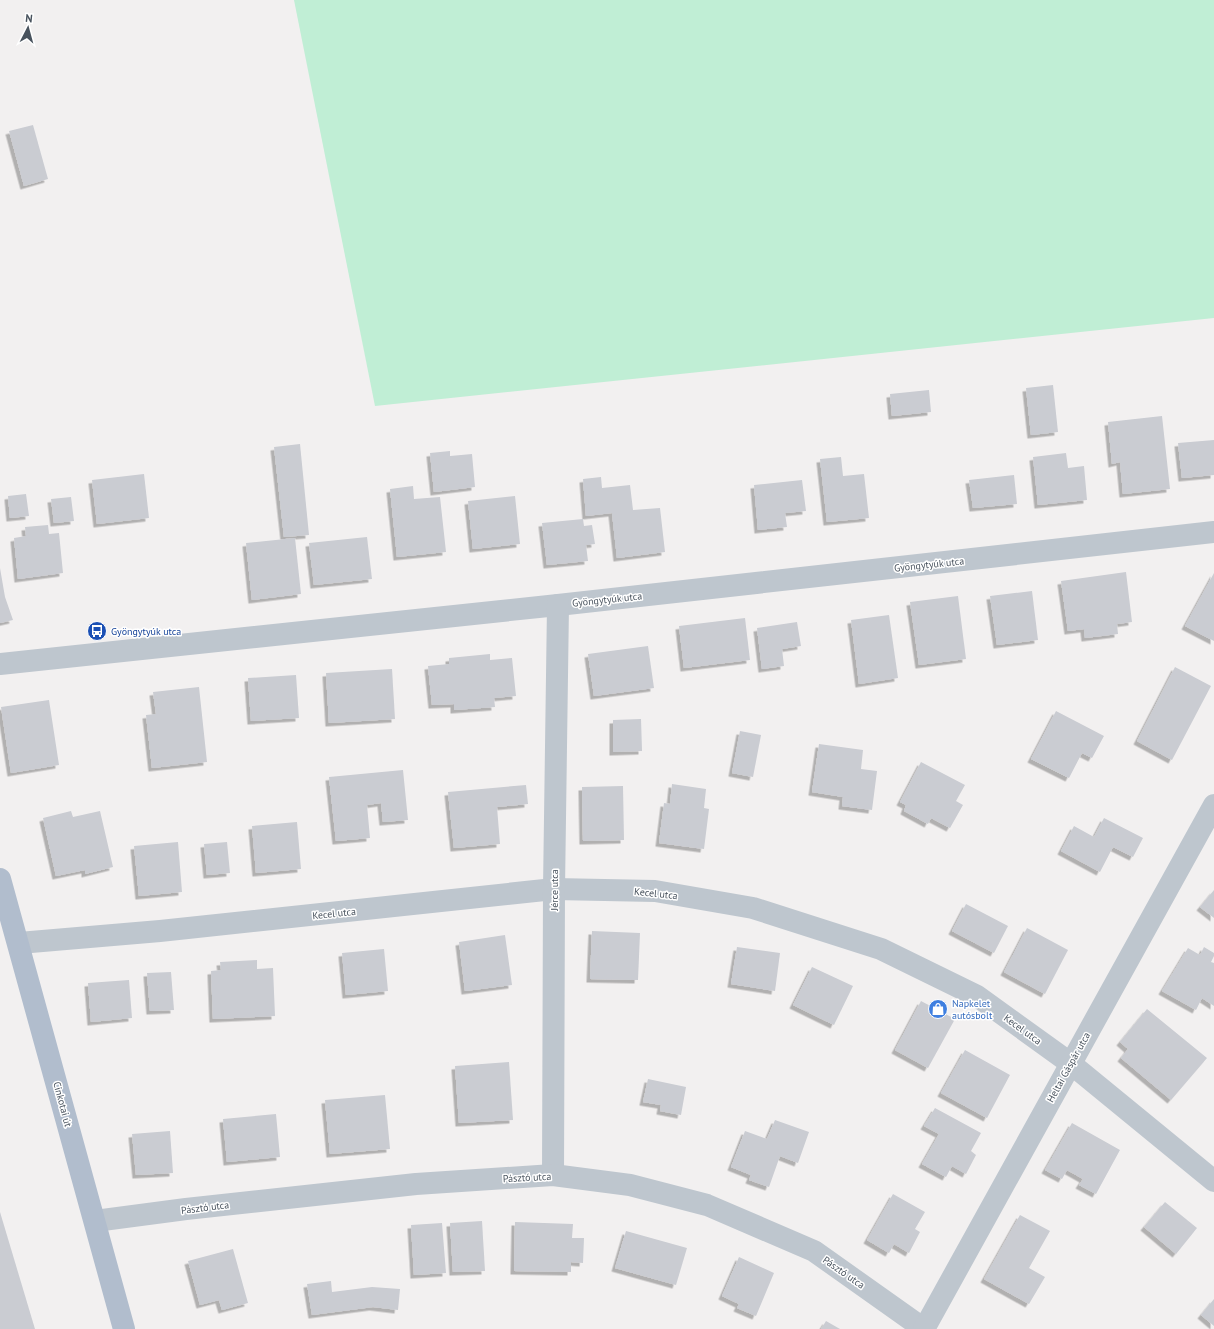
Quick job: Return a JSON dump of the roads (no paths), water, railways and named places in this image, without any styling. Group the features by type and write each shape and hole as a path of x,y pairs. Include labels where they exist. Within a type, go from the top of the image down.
{"main road":[{"name":"Cinkotai út","path":"0,879 6,921 19,943 124,1329"}],"street":[{"name":"Gyöngytyúk utca","path":"0,664 558,605 1214,532"},
{"name":"Jérce utca","path":"553,1176 554,889 558,605"},
{"name":"Heltai Gáspár utca","path":"924,1329 1214,805"},
{"name":"Kecel utca","path":"19,943 160,931 554,889 655,891 753,908 881,949 977,996 1070,1063 1214,1181"},
{"name":"Pásztó utca","path":"95,1221 186,1209 416,1184 553,1176 630,1184 708,1205 814,1251 924,1329"}],"place":[{"name":"Gyöngytyúk utca","path":"97,631"},
{"name":"Napkelet autósbolt","path":"938,1009"}]}
